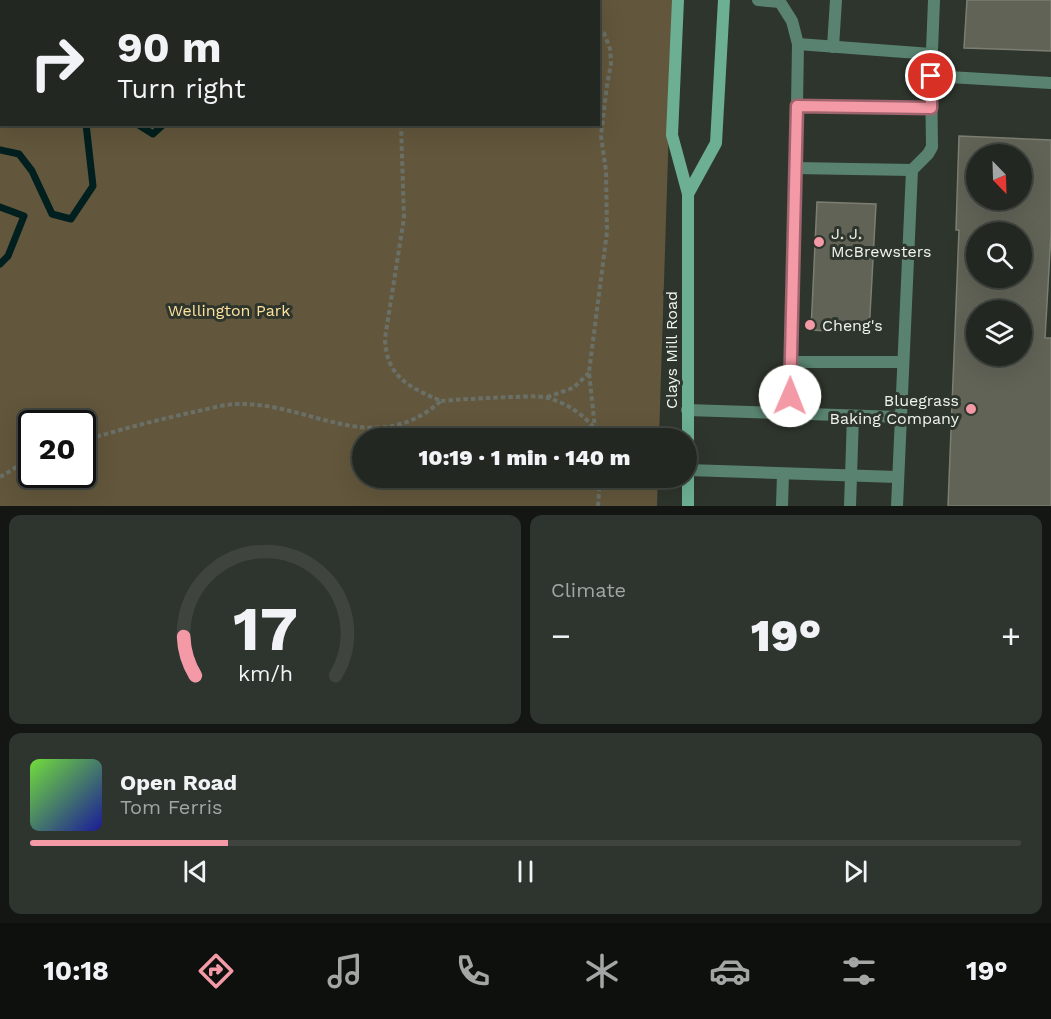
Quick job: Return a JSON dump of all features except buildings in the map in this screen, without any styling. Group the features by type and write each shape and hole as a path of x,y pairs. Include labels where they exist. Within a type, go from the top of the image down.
{"main road":[{"name":"Clays Mill Road","path":"678,0 672,135 688,194 687,428"},
{"name":"Clays Mill Road","path":"688,194 716,143 724,0"},
{"name":"Clays Mill Road","path":"688,488 688,506"}],"lane":[{"path":"758,0 780,1 792,21 798,44 790,414"},
{"path":"833,47 836,0"},
{"path":"897,506 899,417 912,170 932,147 931,54 934,0"},
{"path":"798,44 931,54"},
{"path":"931,76 1051,83"},
{"path":"797,106 931,108"},
{"path":"795,168 912,170"},
{"path":"791,362 903,362"},
{"path":"687,410 899,417"},
{"path":"850,506 853,416"},
{"path":"697,470 897,477"},
{"path":"782,506 783,474"}],"path":[{"path":"595,428 589,372 607,232 606,171 601,136 611,64 610,49 604,33 600,30"},
{"path":"401,126 404,218 385,338 386,354 397,375 410,388 441,401 546,397 573,388 589,372"},
{"path":"546,397 563,403 577,412 588,420 594,428"},
{"path":"96,437 140,424 238,404 286,409 341,426 368,429 389,428 412,421 429,412 441,401"},
{"path":"0,477 18,466"},
{"path":"598,506 599,488"}],"green space":[{"name":"Wellington Park","path":"600,0 673,0 659,428 352,428 352,488 658,488 657,506 0,506 0,126 600,126"}],"waterway":[{"path":"0,150 19,154 32,171 52,214 71,219 93,186 86,126"},
{"path":"140,126 153,134 162,126"},
{"path":"0,207 24,216 8,256 0,264"}],"place":[{"name":"J. J. McBrewsters","path":"819,242"},
{"name":"Cheng's","path":"810,325"},
{"name":"Bluegrass Baking Company","path":"971,409"}],"route":[{"path":"790,396 797,106 931,108 931,76"}]}
